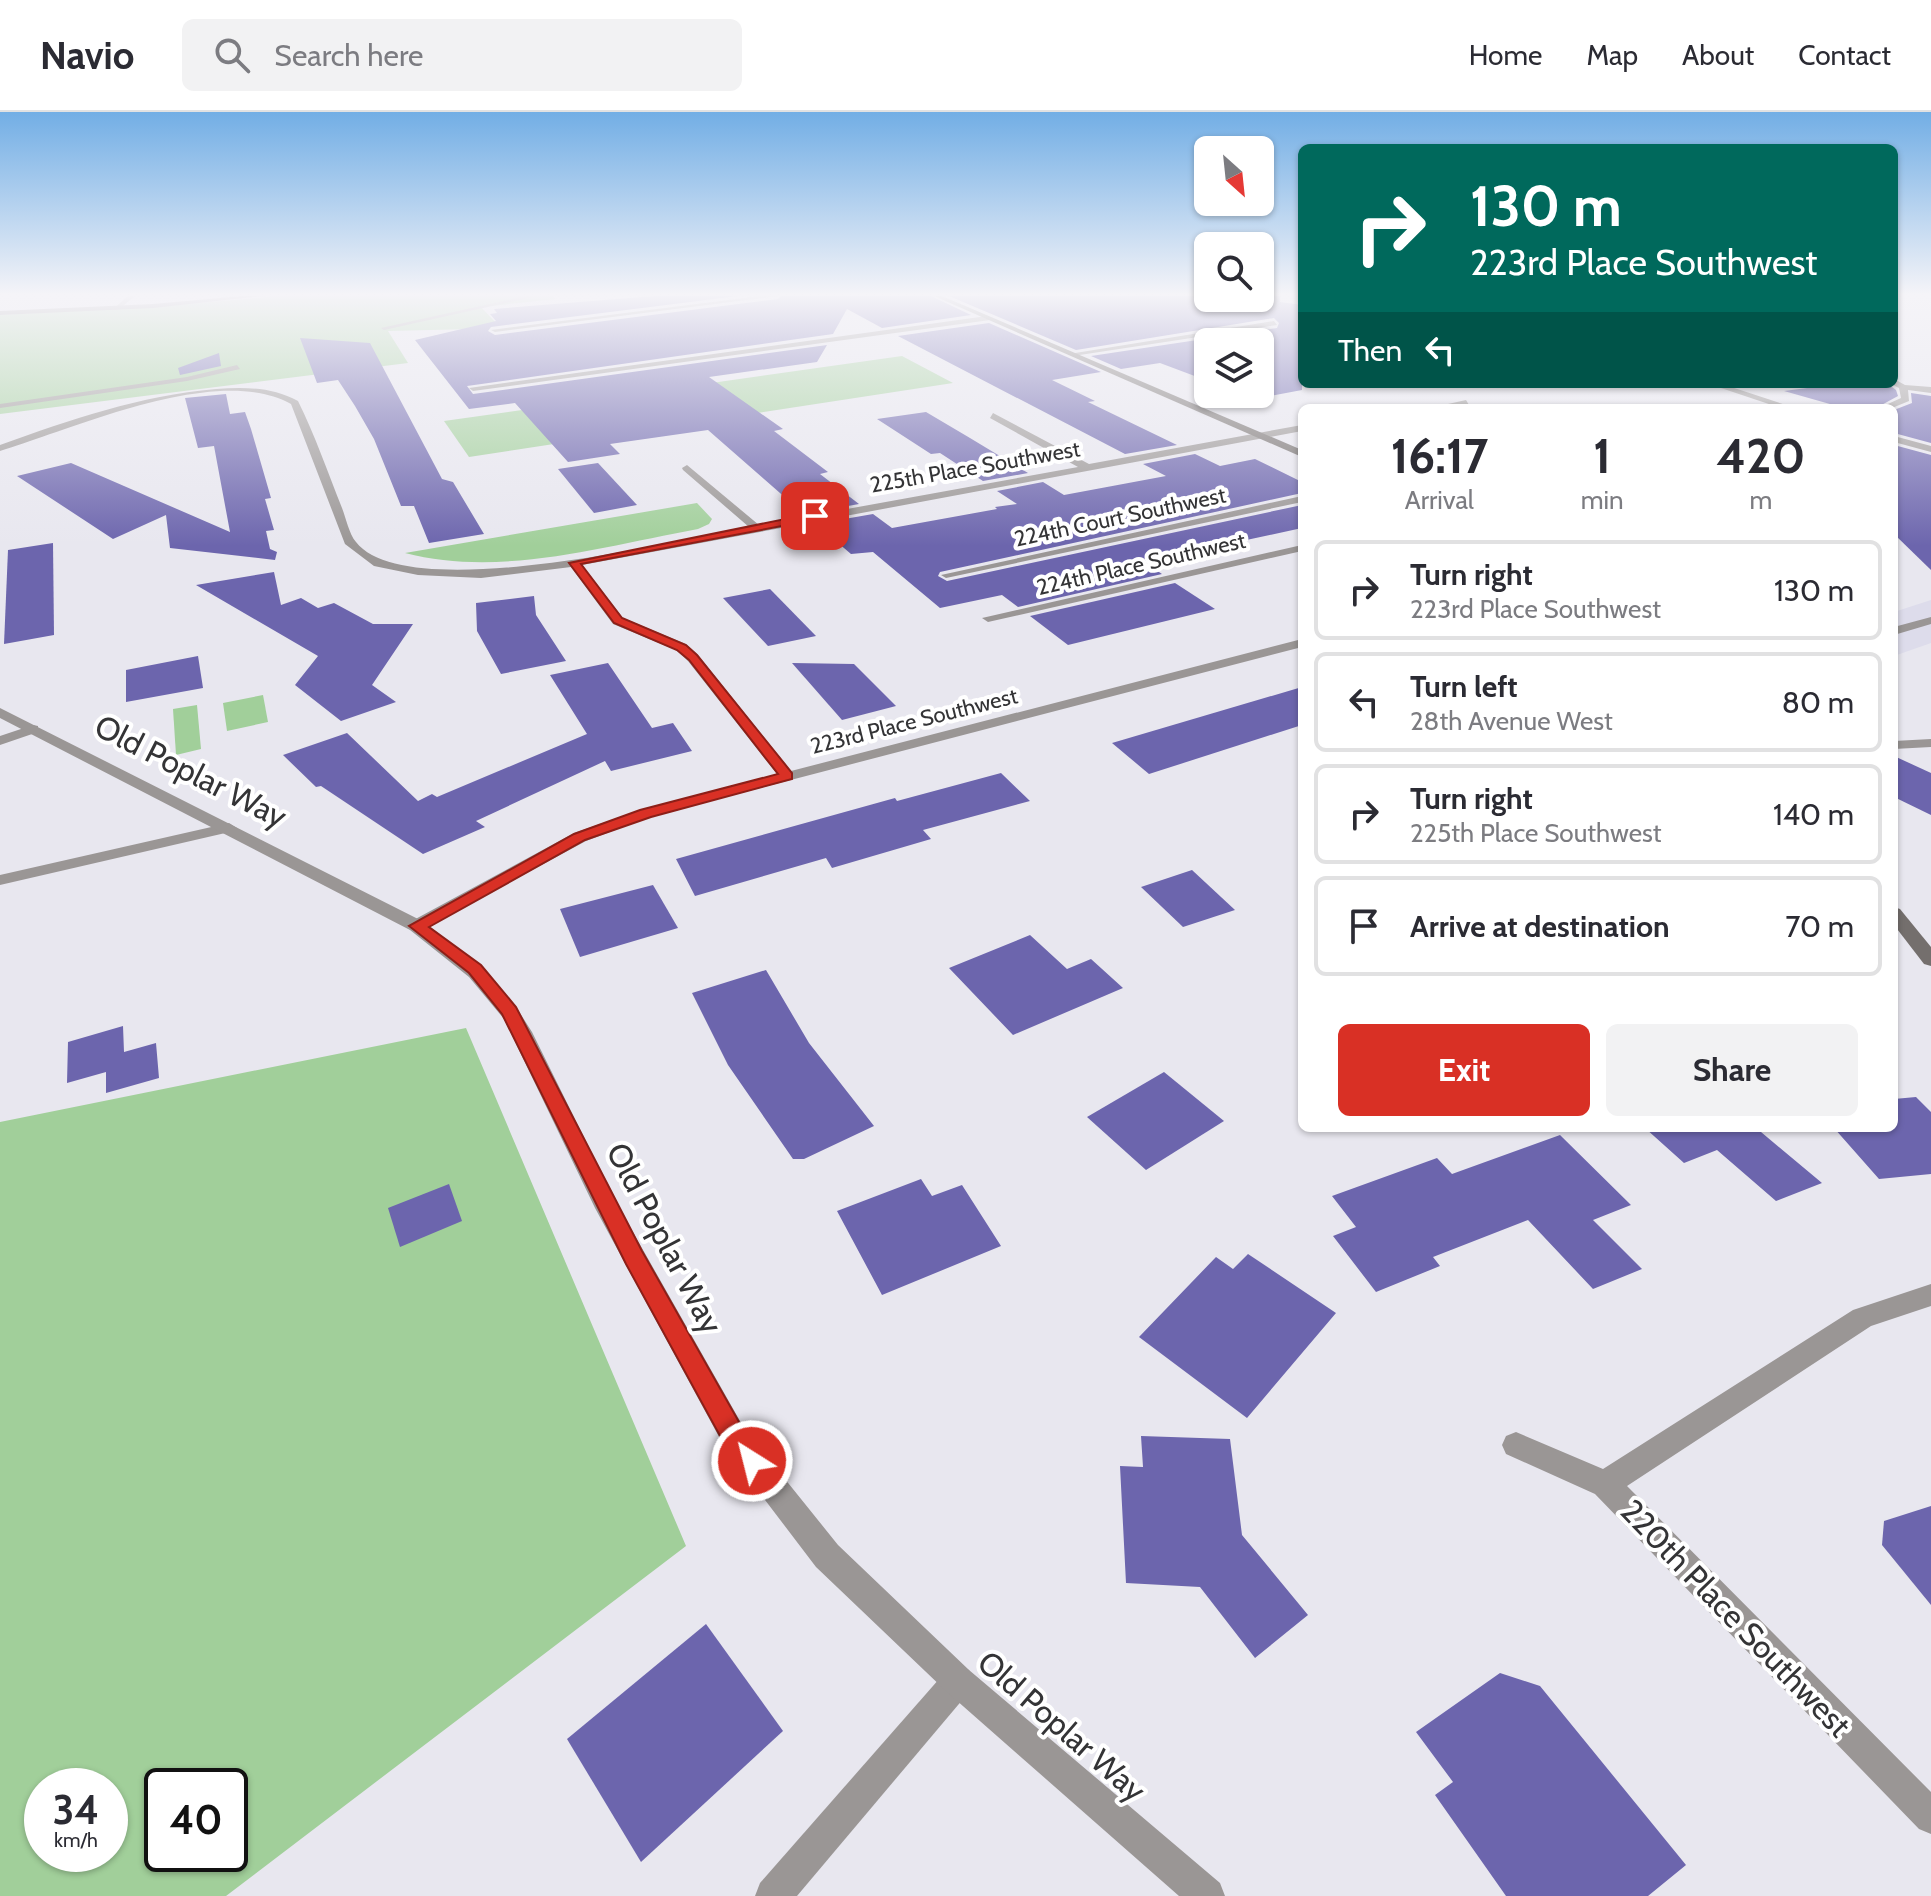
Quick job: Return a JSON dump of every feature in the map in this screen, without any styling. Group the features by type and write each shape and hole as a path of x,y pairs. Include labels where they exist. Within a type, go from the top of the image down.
{"main road":[{"path":"1131,379 1298,452"},
{"path":"1898,918 1931,960"}],"street":[{"path":"473,388 537,379"},
{"path":"1898,384 1931,390"},
{"path":"1894,404 1906,399 1898,384"},
{"path":"1726,388 1777,404"},
{"name":"225th Place Southwest","path":"0,448 130,404 211,392 277,394 295,403 351,544 378,563 418,571 481,574 574,563 1298,429"},
{"path":"1461,404 1466,403"},
{"path":"993,416 1086,467"},
{"path":"1898,440 1931,449"},
{"path":"687,468 755,527"},
{"name":"224th Place Southwest","path":"988,618 1298,549"},
{"path":"574,563 618,621 681,647 693,658 787,776"},
{"name":"223rd Place Southwest","path":"417,926 580,837 646,813 1298,644"},
{"name":"Old Poplar Way","path":"0,712 417,926 475,969 510,1011 607,1208 734,1437 827,1556 958,1681 1207,1896"},
{"name":"220th Place Southwest","path":"1931,1295 1862,1318 1605,1484 1931,1817"},
{"path":"1516,1445 1605,1484"},
{"path":"773,1896 958,1681"}],"lane":[{"path":"0,406 185,379"},
{"name":"224th Court Southwest","path":"946,575 1298,500"},
{"path":"1898,630 1931,620"},
{"path":"0,741 33,729"},
{"path":"1898,745 1931,743"},
{"path":"0,880 229,828"}],"shaded area":[{"path":"1931,600 1931,643 1898,655 1898,611"}],"green space":[{"path":"0,379 278,379 0,414"},
{"path":"738,379 946,379 953,383 469,457 444,421"},
{"path":"697,503 712,519 709,524 698,529 589,551 515,561 478,562 441,560 405,553"},
{"path":"263,695 268,722 227,731 223,703"},
{"path":"197,705 201,749 176,755 173,709"},
{"path":"466,1028 686,1546 226,1896 0,1896 0,1122"}],"building":[{"path":"316,379 389,379 442,479 453,482 484,534 429,543 414,506 401,506 374,439 338,380 317,383"},
{"path":"446,379 514,379 467,386 473,394 580,379 712,379 783,429 774,431 828,472 820,474 859,504 804,514 708,430 610,444 620,454 568,462 515,403 469,409"},
{"path":"981,379 1057,379 1052,380 1095,401 1088,402 1177,445 1125,454"},
{"path":"1274,379 1298,379 1298,388 1302,390 1274,395"},
{"path":"1893,388 1898,396 1883,404 1830,404 1784,391"},
{"path":"1911,393 1931,396 1931,443 1898,434 1898,408 1912,403"},
{"path":"226,394 230,414 245,412 251,429 271,498 265,499 274,530 266,531 270,549 277,552 275,560 170,548 166,515 113,539 17,476 71,463 230,532 214,446 198,448 185,398"},
{"path":"926,412 1028,473 983,481 940,453 931,454 877,419"},
{"path":"1898,446 1931,455 1931,570 1898,538"},
{"path":"1195,454 1220,466 1255,459 1298,480 1298,494 940,572 938,576 947,581 1298,506 1298,529 1144,562 1162,574 1018,607 1002,595 940,608 873,552 851,554 816,524 873,514 892,528 1017,504 997,491 1043,482 1064,495 1166,476 1143,464"},
{"path":"598,463 637,505 594,513 558,469"},
{"path":"53,543 54,635 4,644 8,550"},
{"path":"274,572 281,605 301,598 318,608 334,603 373,624 413,624 372,685 396,702 341,721 295,685 318,656 196,585"},
{"path":"1175,583 1215,609 1068,645 1030,616"},
{"path":"770,589 816,636 768,646 723,598"},
{"path":"534,596 536,615 566,661 501,674 477,631 476,603"},
{"path":"198,656 203,688 126,702 126,670"},
{"path":"608,663 652,728 673,723 692,751 611,771 605,761 476,821 485,827 423,854 321,786 316,787 283,755 347,733 418,801 432,794 437,797 587,734 550,675"},
{"path":"792,663 854,664 896,706 842,720"},
{"path":"1298,688 1298,726 1149,774 1112,743"},
{"path":"1898,758 1931,773 1931,815 1898,799"},
{"path":"1001,773 1030,801 923,830 931,839 832,868 826,858 695,896 676,859 895,798 897,801"},
{"path":"1192,870 1235,910 1183,927 1141,887"},
{"path":"653,885 678,928 580,957 560,909"},
{"path":"1030,935 1067,969 1091,959 1123,988 1013,1035 949,968"},
{"path":"766,970 809,1043 874,1126 804,1159 793,1159 728,1065 692,993"},
{"path":"123,1026 124,1052 156,1043 159,1078 106,1093 106,1072 67,1083 68,1042"},
{"path":"1164,1072 1224,1121 1146,1170 1087,1117"},
{"path":"1916,1097 1931,1112 1931,1174 1879,1179 1838,1132 1898,1132 1898,1099"},
{"path":"1649,1132 1761,1132 1822,1183 1776,1201 1717,1150 1684,1163"},
{"path":"1560,1135 1631,1205 1593,1220 1642,1269 1593,1289 1528,1220 1433,1257 1440,1266 1376,1292 1333,1236 1356,1227 1332,1196 1437,1158 1452,1174"},
{"path":"921,1179 932,1196 962,1185 1001,1246 882,1295 837,1211"},
{"path":"449,1184 462,1221 400,1247 388,1208"},
{"path":"1248,1254 1336,1313 1247,1418 1139,1337 1216,1257 1233,1269"},
{"path":"1141,1436 1230,1439 1242,1535 1308,1615 1255,1658 1200,1587 1126,1583 1120,1466 1143,1467"},
{"path":"1931,1506 1931,1605 1882,1545 1884,1521"},
{"path":"706,1624 783,1731 641,1862 567,1739"},
{"path":"1500,1673 1540,1686 1686,1865 1648,1896 1506,1896 1435,1795 1453,1782 1416,1732"}],"route":[{"path":"752,1461 734,1437 607,1208 510,1011 475,969 417,926 580,837 646,813 787,776 693,658 681,647 618,621 574,563 815,516"}]}
